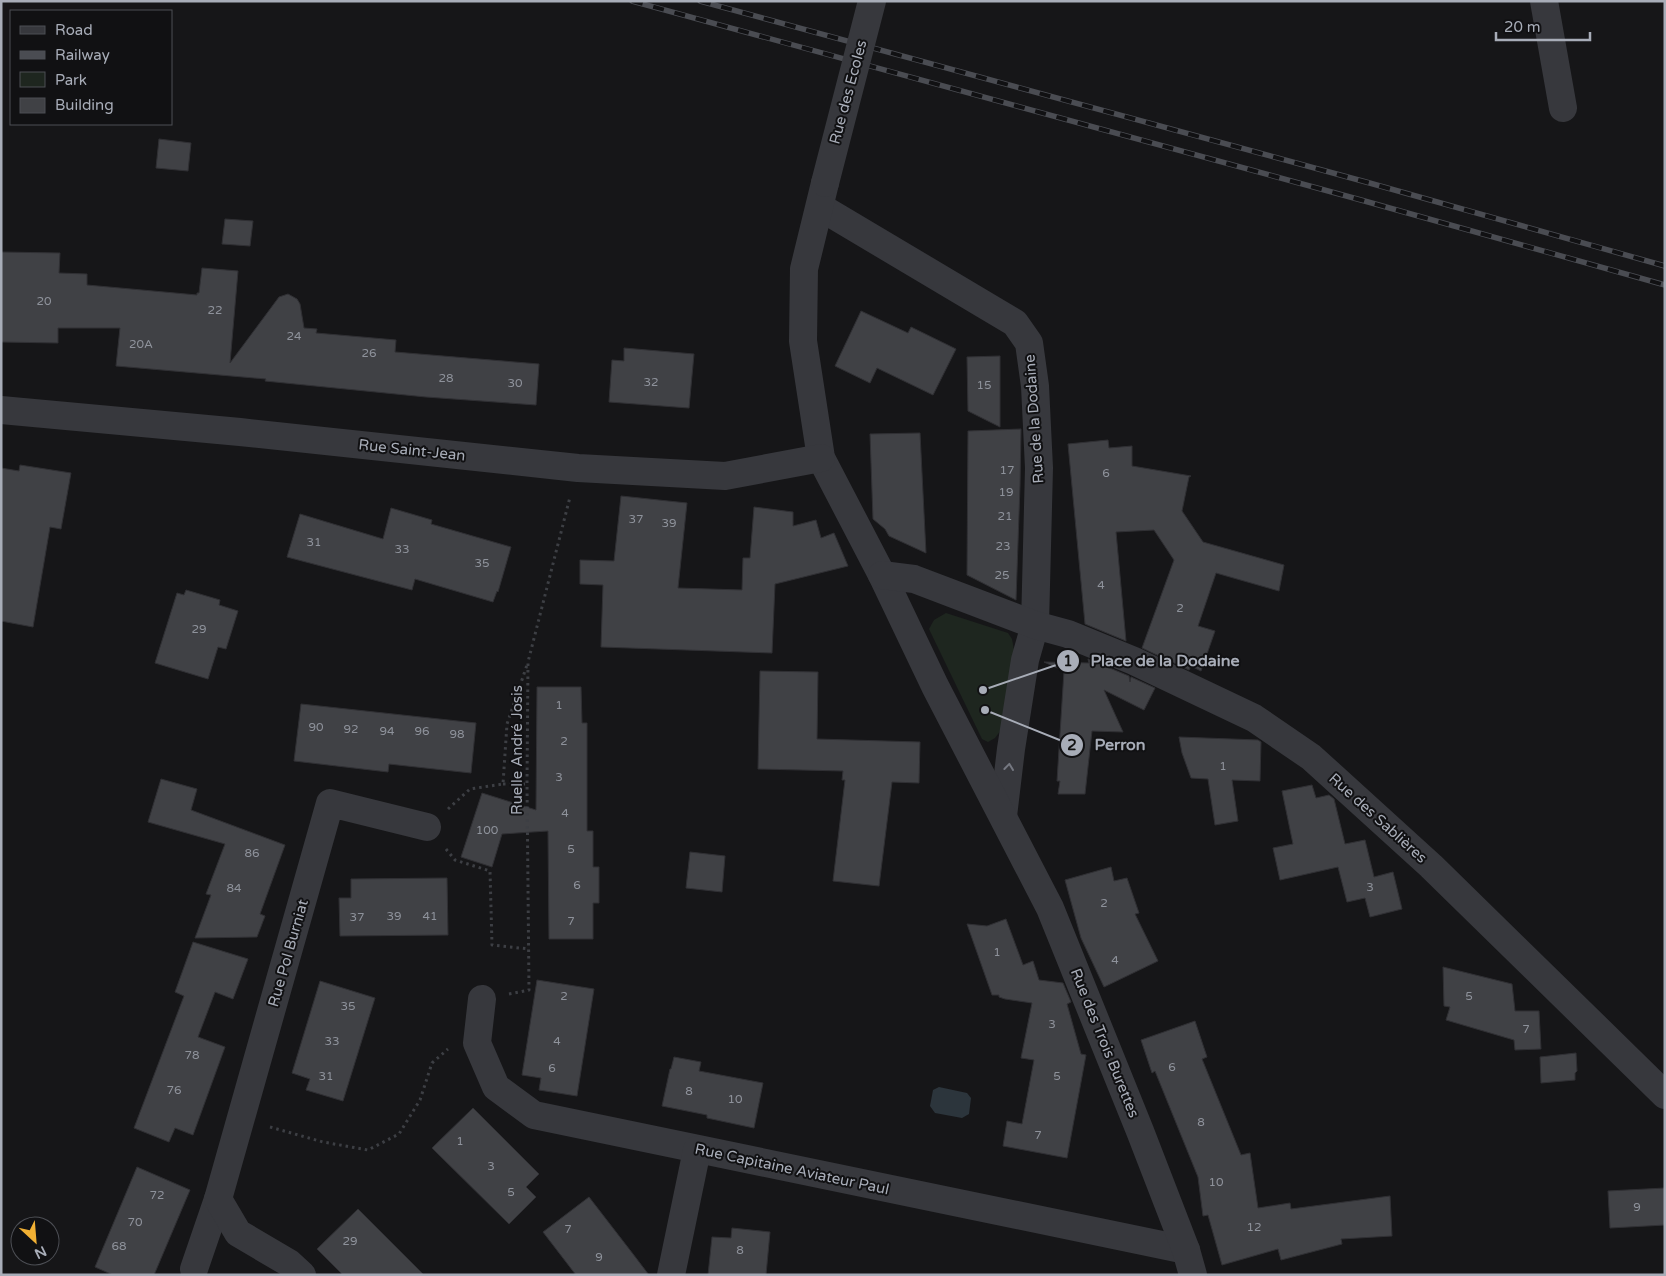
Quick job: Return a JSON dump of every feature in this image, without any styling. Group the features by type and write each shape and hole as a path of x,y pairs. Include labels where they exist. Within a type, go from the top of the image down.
{"street":[{"name":"Rue des Ecoles","path":"872,1 804,269 802,342 821,458 882,575"},
{"path":"1544,1 1563,108"},
{"name":"Rue de la Dodaine","path":"822,195 1015,323 1029,343 1035,386 1039,468 1035,625 1023,669 1003,816"},
{"name":"Rue Saint-Jean","path":"1,410 240,432 578,468 724,476 821,458"},
{"name":"Rue des Sablières","path":"882,575 914,579 1035,625 1068,634 1134,661 1254,718 1311,757 1431,866 1665,1095"},
{"name":"Rue des Trois Burettes","path":"882,575 935,686 1050,908 1140,1131 1190,1262"},
{"name":"Rue Pol Burniat","path":"194,1269 242,1120 330,803 427,827"},
{"name":"Rue Capitaine Aviateur Paul","path":"480,1011 477,1043 496,1087 534,1115 1190,1262"},
{"path":"671,1275 697,1150"},
{"path":"218,1199 238,1233 290,1263 302,1275"}],"path":[{"name":"Ruelle André Josis","path":"480,1011 529,990 528,662 578,468"},
{"path":"503,784 507,724 528,662"},
{"path":"527,784 503,784 470,789 427,827 455,860 490,871 492,945 529,949"},
{"path":"242,1120 324,1142 368,1150 399,1134 420,1100 432,1063 480,1011"}],"green space":[{"path":"946,613 1008,633 1012,639 1014,650 1001,730 995,738 988,742 982,739 929,629 934,620"}],"shaded area":[{"path":"939,1087 967,1093 971,1098 969,1114 962,1118 935,1113 930,1106 933,1090"}],"building":[{"path":"159,139 191,143 188,171 156,168"},
{"path":"225,219 253,221 250,246 222,244"},
{"path":"1,252 60,253 59,273 87,274 87,285 197,295 199,293 202,268 238,271 230,363 279,297 288,294 297,299 300,304 304,328 317,329 316,333 396,340 395,352 539,364 536,405 426,397 265,381 266,379 116,366 120,328 58,328 58,343 1,342"},
{"path":"861,311 908,333 911,327 956,349 933,395 877,368 870,383 835,366"},
{"path":"624,348 694,354 689,408 609,402 612,360 624,361"},
{"path":"1000,356 1000,427 968,411 967,357"},
{"path":"1021,429 1016,600 967,575 968,431"},
{"path":"920,433 926,553 889,536 885,529 873,519 870,434"},
{"path":"1108,440 1109,448 1132,446 1132,466 1191,476 1189,477 1182,511 1203,542 1284,565 1279,591 1216,573 1198,626 1215,631 1201,671 1191,666 1189,670 1142,648 1174,560 1154,530 1116,532 1126,641 1085,624 1068,444"},
{"path":"20,465 71,473 61,529 50,527 33,627 1,621 1,468 19,471"},
{"path":"621,496 687,503 678,588 742,590 743,558 750,558 754,507 793,512 793,526 816,520 821,538 834,533 848,566 775,584 772,653 601,647 603,585 580,584 580,560 614,561"},
{"path":"391,508 432,520 431,524 511,547 498,592 493,602 415,579 412,590 287,557 300,514 383,539"},
{"path":"186,590 220,600 219,605 238,611 226,649 218,647 208,679 155,663 177,593 184,595"},
{"path":"1088,659 1129,676 1130,682 1131,677 1155,688 1144,710 1104,690 1123,732 1092,731 1085,794 1058,794 1060,781 1057,781 1064,671 1044,662 1089,663"},
{"path":"760,671 818,672 817,739 920,742 919,783 892,782 879,886 833,881 845,780 842,780 843,771 758,769"},
{"path":"537,687 581,687 582,723 587,723 587,831 593,831 593,867 599,867 599,903 593,903 593,939 549,939 548,831 502,834 492,867 461,857 482,793 536,810"},
{"path":"301,704 476,723 471,773 389,764 388,772 294,761"},
{"path":"1179,737 1258,740 1261,742 1260,781 1232,780 1238,821 1215,825 1208,779 1191,778 1182,753"},
{"path":"161,779 197,789 191,810 285,845 260,914 265,916 257,937 195,938 211,895 206,894 225,844 148,822"},
{"path":"1312,785 1316,798 1329,795 1334,799 1345,844 1365,840 1374,877 1393,872 1402,909 1370,917 1365,898 1347,902 1338,867 1280,880 1273,848 1293,844 1282,791"},
{"path":"690,852 725,856 722,892 686,888"},
{"path":"1111,867 1114,881 1127,878 1139,913 1135,914 1158,961 1104,987 1081,938 1065,880"},
{"path":"447,878 448,935 340,936 339,898 351,898 351,879"},
{"path":"1006,919 1023,965 1033,961 1039,980 1063,983 1071,1002 1067,1004 1081,1054 1086,1055 1067,1158 1003,1146 1007,1121 1022,1124 1034,1060 1021,1058 1032,1003 992,995 967,924 987,926"},
{"path":"193,942 248,959 233,999 215,992 198,1037 225,1047 193,1135 175,1128 169,1142 134,1128 184,996 175,992"},
{"path":"1443,967 1512,984 1515,1011 1539,1011 1541,1049 1515,1050 1514,1040 1446,1020 1450,1007 1444,1006"},
{"path":"537,980 594,989 577,1096 539,1090 541,1078 522,1075"},
{"path":"320,981 375,998 343,1101 306,1090 310,1079 292,1073"},
{"path":"1195,1021 1207,1057 1202,1059 1241,1155 1250,1153 1258,1208 1290,1203 1291,1209 1390,1196 1392,1236 1341,1239 1342,1244 1281,1260 1278,1249 1222,1265 1208,1215 1203,1216 1198,1177 1155,1071 1152,1073 1141,1040"},
{"path":"1576,1053 1577,1071 1575,1073 1575,1080 1541,1083 1540,1057"},
{"path":"674,1057 701,1062 699,1071 763,1083 754,1128 707,1118 707,1115 662,1106"},
{"path":"473,1108 539,1174 526,1187 536,1197 509,1224 432,1148"},
{"path":"137,1167 190,1190 154,1275 113,1275 95,1267"},
{"path":"1665,1188 1665,1225 1610,1228 1608,1191"},
{"path":"589,1197 649,1275 576,1275 543,1232"},
{"path":"358,1209 424,1275 343,1275 317,1249"},
{"path":"732,1228 770,1232 766,1275 708,1275 712,1237 731,1238"}],"railway":[{"path":"632,1 1665,285"},
{"path":"700,1 1366,182 1665,266"}],"place":[{"name":"Place de la Dodaine","path":"983,690"},
{"name":"Perron","path":"985,710"}]}
